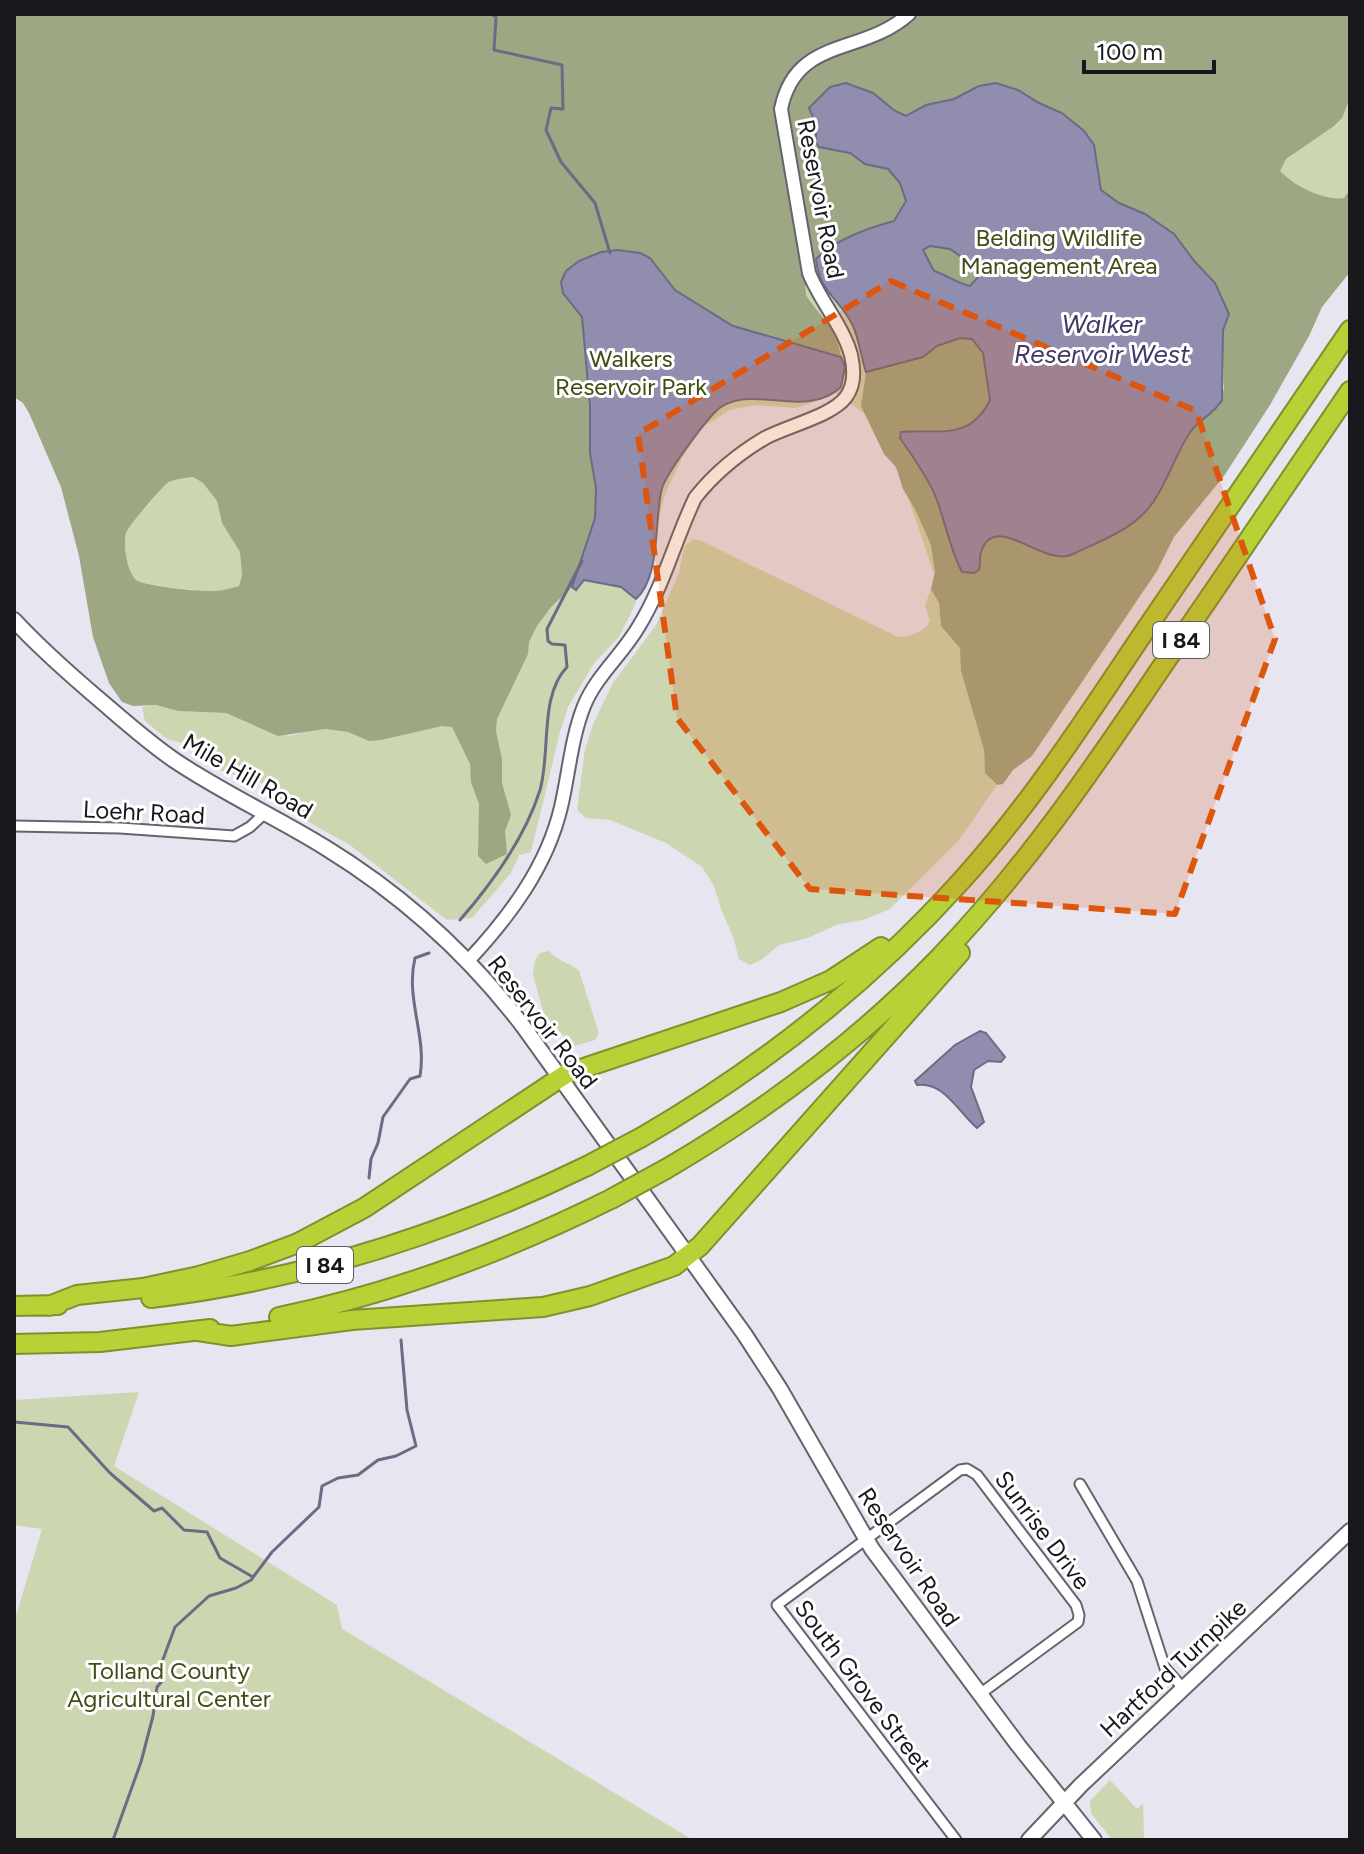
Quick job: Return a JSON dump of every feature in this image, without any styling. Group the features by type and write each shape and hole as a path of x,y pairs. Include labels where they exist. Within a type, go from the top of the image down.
{"highway":[{"name":"I 84","path":"14,1306 49,1306 197,1292 328,1264 437,1231 520,1197 642,1137 721,1087 797,1033 854,985 932,911 998,838 1051,769 1350,330"},
{"name":"I 84","path":"14,1344 100,1342 198,1331 297,1313 410,1283 516,1244 611,1199 666,1169 764,1106 852,1039 926,971 1005,885 1085,780 1350,391"},
{"path":"198,1331 231,1336 352,1320 543,1307 606,1291 674,1266 689,1256 984,924 997,907 1005,885"},
{"path":"49,1306 77,1295 143,1288 199,1276 298,1243 364,1208 560,1077 806,992 855,966 909,922 932,911"}],"main road":[{"name":"Mile Hill Road","path":"14,620 62,668 140,735 175,761 324,846 375,880 423,917 468,961"},
{"name":"Reservoir Road","path":"468,961 511,1011 560,1077 764,1364 865,1538 980,1694 1094,1840"},
{"name":"Hartford Turnpike","path":"1029,1840 1183,1688 1350,1531"}],"street":[{"name":"Reservoir Road","path":"468,961 522,897 540,863 561,808 573,739 585,704 640,625 695,498 751,447 830,410 848,395 852,380 851,357 847,343 817,294 809,273 781,109 785,88 800,67 817,55 876,36 909,14"},
{"name":"Loehr Road","path":"14,826 120,828 234,836 265,813"},
{"name":"Sunrise Drive","path":"865,1538 960,1470 967,1469 977,1475 1076,1605 1078,1622 980,1694"},
{"path":"1080,1484 1137,1581 1165,1668 1183,1688"},
{"name":"South Grove Street","path":"865,1538 777,1605 956,1840"}],"highlighted area":[{"path":"891,281 1196,411 1275,639 1175,914 810,889 677,718 638,434"}],"green space":[{"path":"14,14 1350,14 1350,245 961,671 984,750 986,770 997,785 959,840 890,909 779,945 750,965 739,959 714,886 702,867 666,843 610,820 586,818 577,810 585,749 594,722 613,683 656,625 679,573 684,547 693,539 898,637 916,633 928,625 930,621 925,605 931,589 939,603 941,626 957,642 904,485 872,419 833,391 796,408 755,405 730,410 703,427 683,456 665,494 635,605 619,637 594,663 568,707 531,852 519,855 511,873 472,918 447,920 350,845 289,811 264,784 216,769 182,743 167,739 145,721 142,707 156,705 178,711 226,713 257,727 290,736 325,729 348,732 369,741 447,725 453,727 470,764 471,777 552,284"},
{"path":"14,14 1350,14 1350,98 1342,118 1286,159 1280,171 1301,187 1319,195 1344,198 1350,190 1350,272 1322,307 1270,405 1224,476 1174,537 1157,571 1032,756 1013,770 1003,784 997,785 985,773 984,750 961,671 960,648 941,626 939,603 931,589 935,572 931,545 903,489 896,467 884,454 861,406 866,372 923,357 937,346 966,337 972,339 981,347 990,400 983,411 964,428 922,430 900,438 934,495 959,567 981,564 984,544 995,537 1072,555 1175,461 1192,429 1219,406 1224,389 1223,330 1229,314 1215,283 1174,234 1101,190 1084,131 1062,113 1018,90 996,83 979,86 954,99 926,105 906,116 873,93 852,84 810,114 817,131 816,142 825,149 850,153 865,164 888,169 900,183 906,201 894,221 835,245 804,266 806,295 832,330 841,357 733,326 675,290 654,262 629,251 601,252 566,271 563,293 582,317 590,406 590,453 596,488 595,518 572,587 537,626 529,642 528,654 497,719 502,783 511,815 505,831 507,854 486,864 478,856 479,804 471,782 470,764 452,727 442,726 369,741 348,732 325,729 278,736 226,713 178,711 156,705 133,706 122,702 109,683 93,637 79,556 61,487 29,413 23,403 14,397","holes":["193,477 203,483 217,501 222,523 240,552 242,575 239,586 199,591 136,580 126,558 128,529 169,482"]},
{"path":"930,246 950,249 979,269 980,275 970,286 934,271 923,250"},
{"path":"193,477 203,483 217,501 222,523 240,552 242,575 239,587 215,591 161,586 136,580 130,571 125,544 128,529 169,482"},
{"path":"549,951 579,971 599,1033 595,1040 574,1046 543,1011 533,975 535,960 540,953"},
{"name":"Tolland County Agricultural Center","path":"139,1392 114,1466 337,1605 342,1629 693,1840 14,1840 14,1622 42,1529 14,1525 14,1400"},
{"path":"1110,1780 1137,1809 1143,1803 1144,1840 1112,1840 1091,1813 1090,1801"}],"water":[{"name":"Walker Reservoir West","path":"846,83 873,93 906,116 926,105 954,99 979,86 996,83 1018,90 1062,113 1084,131 1094,145 1101,190 1174,234 1215,283 1229,314 1223,330 1222,400 1191,431 1157,496 1131,524 1073,554 1061,556 997,536 988,540 981,552 979,570 962,572 934,493 900,438 901,432 963,428 982,413 990,400 983,353 972,339 960,338 937,346 923,357 866,372 852,324 825,287 816,259 852,236 894,221 906,201 900,183 888,169 865,164 850,153 819,147 816,125 809,108 830,87","holes":["930,246 950,249 979,269 980,275 970,286 934,271 923,250"]},
{"path":"618,250 640,253 650,258 675,290 733,326 841,357 845,367 841,387 826,397 793,402 742,400 727,404 714,413 665,480 653,562 644,589 636,599 621,587 584,580 576,590 572,587 595,518 596,488 590,453 590,406 582,317 563,293 561,282 566,271 579,261 601,252"},
{"path":"980,1031 986,1033 1005,1057 1001,1062 988,1061 974,1070 971,1087 984,1122 977,1128 943,1093 927,1085 917,1085 915,1081 955,1045"}],"waterway":[{"path":"491,14 496,17 494,50 562,65 563,109 551,108 546,130 561,162 595,203 610,253"},
{"path":"460,920 507,859 534,808 543,775 549,709 558,679 567,667 565,645 548,641 547,629 582,561"},
{"path":"369,1178 383,1117 410,1079 420,1076 421,1046 413,973 415,958 429,953"},
{"path":"113,1840 141,1762 157,1687 163,1680 162,1662 175,1627 209,1596 251,1580 272,1552 319,1507 322,1486 338,1478 358,1475 378,1460 396,1456 416,1446 407,1410 401,1340"},
{"path":"14,1422 68,1427 110,1473 154,1511 162,1508 184,1530 207,1532 220,1558 253,1577"}],"park label":[{"name":"Belding Wildlife Management Area","path":"1059,251"},
{"name":"Walkers Reservoir Park","path":"631,372"}]}
